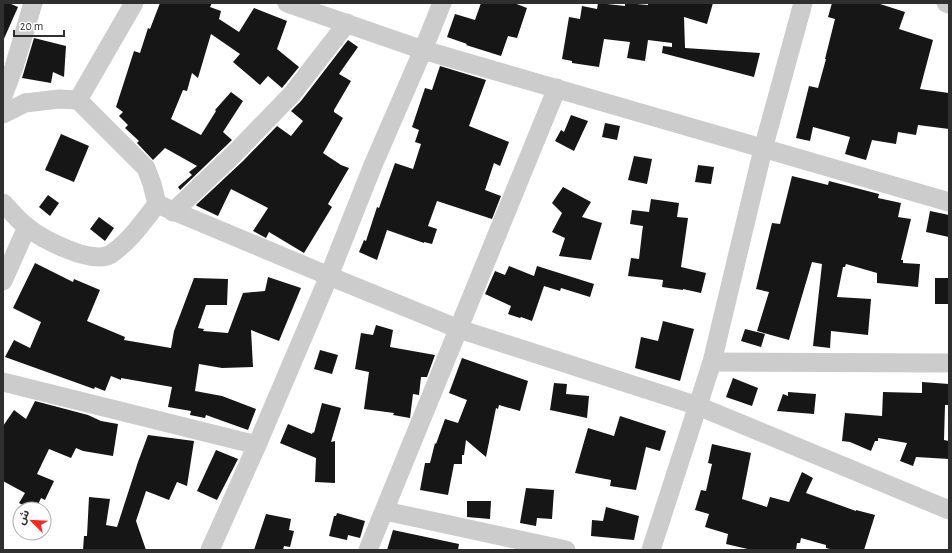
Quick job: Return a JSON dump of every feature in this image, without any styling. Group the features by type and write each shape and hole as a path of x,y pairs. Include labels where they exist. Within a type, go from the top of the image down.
{"street":[{"path":"3,96 14,67 33,3"},
{"path":"78,100 134,3"},
{"path":"287,3 423,50 949,202"},
{"path":"210,550 257,445 329,276 373,165 442,3"},
{"path":"651,550 712,362 763,149 803,3"},
{"path":"3,203 27,227 41,237 82,254 98,257 110,255 165,208 235,153 292,94 347,23"},
{"path":"368,550 557,88"},
{"path":"3,114 25,103 59,99 78,100 146,168 152,184 165,208 459,329 698,406 949,510"},
{"path":"3,281 27,227"},
{"path":"712,362 949,363"},
{"path":"3,382 257,445"},
{"path":"385,511 566,550"}],"building":[{"path":"3,3 9,3 18,7 3,41"},
{"path":"160,3 212,3 210,7 221,11 219,19 239,32 254,8 287,21 277,49 299,67 282,88 268,76 260,85 233,62 240,54 211,34 198,78 192,73 187,91 183,90 171,119 201,135 216,111 215,110 231,92 243,101 223,132 232,140 180,190 178,187 192,175 189,172 197,166 165,148 153,160 137,143 139,141 125,128 128,125 119,116 123,112 116,107 134,51 140,53 148,28 150,29"},
{"path":"481,3 514,3 527,8 517,38 508,36 501,56 466,45 467,44 447,37 455,14 475,20"},
{"path":"598,3 625,6 625,3 648,5 648,3 713,3 707,24 684,17 685,48 760,53 754,77 662,53 663,46 672,47 672,43 648,40 645,61 627,58 630,42 604,39 599,67 572,63 572,61 562,59 569,17 580,19 582,6 597,9"},
{"path":"832,3 877,3 905,12 899,29 933,40 920,89 949,93 949,129 918,125 916,135 898,132 896,144 872,140 866,160 845,154 850,137 813,127 810,141 796,138 809,86 818,88 826,59 835,19 828,17"},
{"path":"34,38 66,46 64,77 53,72 51,83 22,78"},
{"path":"348,40 358,47 339,74 351,81 334,110 334,112 343,118 323,153 341,165 349,168 328,204 332,207 304,253 269,232 266,238 253,231 268,208 231,189 218,216 197,206 196,205 243,161 277,126 291,136 303,121 291,111 301,101"},
{"path":"440,66 486,80 469,126 509,142 500,166 494,163 485,190 501,196 492,219 437,201 428,226 437,229 432,244 424,243 387,230 377,260 359,252 364,240 366,241 377,207 379,208 395,163 413,169 421,144 415,142 419,130 412,127 425,88 432,90"},
{"path":"571,115 588,121 574,151 555,141 561,130 564,132"},
{"path":"605,123 620,126 617,140 602,137"},
{"path":"61,134 89,146 74,182 45,170"},
{"path":"634,156 652,159 647,184 628,180"},
{"path":"698,165 714,167 711,184 695,182"},
{"path":"792,176 828,185 829,181 879,194 878,198 901,203 898,217 911,219 901,260 903,260 903,263 920,264 918,287 877,283 877,273 846,264 845,267 843,267 837,297 871,299 868,335 831,331 830,348 813,346 822,264 812,262 789,340 757,331 769,292 756,289 772,223 780,224"},
{"path":"563,187 591,202 582,217 602,223 591,260 559,256 565,238 552,232 562,213 552,203"},
{"path":"48,195 59,203 50,216 39,207"},
{"path":"651,199 679,203 677,217 688,218 681,267 706,273 701,293 683,289 662,287 663,280 628,276 631,258 639,259 643,226 630,224 632,210 649,212"},
{"path":"930,211 949,215 949,237 926,232"},
{"path":"99,217 114,228 105,241 90,229"},
{"path":"35,263 73,282 74,279 100,290 87,321 125,337 124,340 171,348 174,331 194,278 228,279 227,305 206,305 198,328 204,329 203,331 228,333 243,293 265,291 268,277 301,288 279,341 251,330 253,367 222,368 199,364 195,391 222,396 256,409 248,430 206,415 205,418 190,415 191,411 168,407 172,387 121,378 121,380 111,376 105,391 95,387 94,389 5,357 14,340 30,348 41,322 13,308"},
{"path":"509,266 534,276 537,266 594,284 590,297 561,288 560,291 544,286 532,321 508,314 511,306 485,294 495,271 505,275"},
{"path":"935,278 949,278 949,304 935,304"},
{"path":"663,321 694,329 680,381 635,368 641,337 658,341"},
{"path":"376,325 393,330 390,347 435,355 427,377 421,377 419,395 413,394 410,418 393,415 394,413 364,409 369,372 355,369 361,333 373,335"},
{"path":"745,329 765,334 761,347 741,341"},
{"path":"320,350 338,355 332,374 314,369"},
{"path":"462,358 528,381 520,411 499,405 498,409 496,408 486,457 466,440 464,455 462,455 462,464 454,464 448,495 420,490 425,463 430,463 435,443 436,444 445,419 458,423 467,400 449,393"},
{"path":"733,378 758,388 752,406 726,397"},
{"path":"922,382 949,384 949,405 945,405 944,440 949,441 949,459 916,457 913,466 900,461 907,443 878,438 878,441 875,441 871,451 850,442 842,441 845,413 882,416 883,392 922,393"},
{"path":"554,383 567,384 566,394 589,396 587,418 550,410"},
{"path":"788,392 816,394 814,414 777,411 783,394 788,396"},
{"path":"35,401 88,415 101,421 118,424 113,456 83,451 76,448 71,458 49,449 37,474 54,481 45,500 41,498 40,501 20,501 25,493 3,481 3,426 14,410 26,419"},
{"path":"322,403 341,408 331,442 335,441 335,483 315,482 316,458 280,443 288,424 312,434 313,432 314,433"},
{"path":"620,416 666,431 660,451 646,447 636,490 610,486 611,480 575,473 588,428 614,436"},
{"path":"148,435 194,441 187,486 177,482 169,500 146,491 136,521 146,550 83,550 84,536 87,536 89,497 110,499 106,525 117,527"},
{"path":"712,444 751,453 742,499 767,507 770,497 789,502 802,472 813,478 806,493 856,511 875,515 864,550 834,550 826,548 826,545 801,538 800,543 797,543 796,550 752,550 726,544 728,534 705,527 709,514 695,510 701,490 706,491 712,464 708,463"},
{"path":"216,450 238,459 217,500 197,491"},
{"path":"526,488 554,490 552,519 537,518 536,526 520,523"},
{"path":"467,501 491,501 490,519 467,517"},
{"path":"606,507 639,516 634,540 591,536 592,520 603,521"},
{"path":"337,513 365,521 360,538 348,535 347,540 329,536 334,516 336,516"},
{"path":"266,514 291,519 289,530 294,531 290,547 284,546 283,550 254,550"},
{"path":"393,530 459,544 458,550 387,550"}]}
